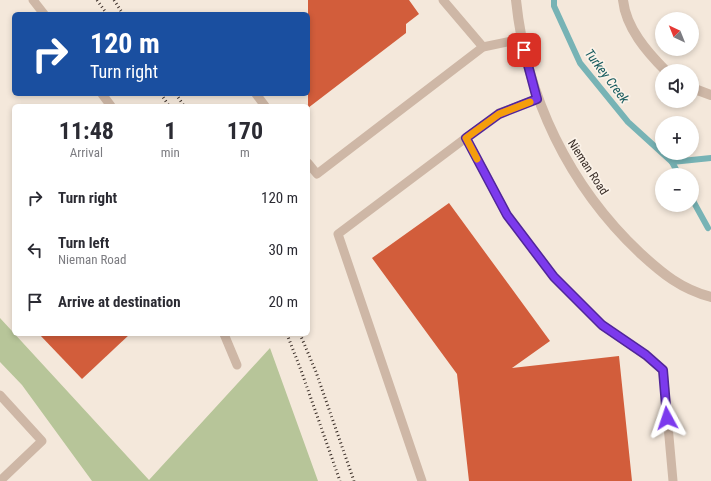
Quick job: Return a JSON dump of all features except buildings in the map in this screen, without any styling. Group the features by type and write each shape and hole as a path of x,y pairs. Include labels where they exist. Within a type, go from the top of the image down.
{"street":[{"name":"Nieman Road","path":"516,0 526,60 537,99 558,145 589,197 626,240 660,271 692,292 711,297"},
{"path":"623,0 632,27 647,50 660,64"},
{"path":"699,91 711,95"}],"lane":[{"path":"33,0 42,12"},
{"path":"443,0 483,47"},
{"path":"310,165 317,174 483,47 522,39"},
{"path":"422,481 338,234 499,114 537,99"},
{"path":"466,138 507,215 554,277 602,325 646,355 663,370 673,481"},
{"path":"225,336 237,365"},
{"path":"0,394 42,440 0,481"}],"green space":[{"path":"0,318 12,331 12,336 17,336 149,480 270,348 318,481 92,481 22,385 0,362"}],"waterway":[{"name":"Turkey Creek","path":"554,0 554,6 580,63 628,122 672,162 675,168"},
{"path":"672,162 711,158"},
{"name":"Turkey Creek","path":"699,212 708,228"}],"railway":[{"path":"97,0 106,12"},
{"path":"114,0 122,12"},
{"path":"162,96 168,104"},
{"path":"177,96 183,104"},
{"path":"288,336 340,481"},
{"path":"301,336 316,372 354,481"}],"slow traffic":[{"path":"477,159 466,138 499,114 530,102"}],"route":[{"path":"524,50 537,99 499,114 466,138 507,215 554,277 602,325 646,355 663,370 667,418"}]}
